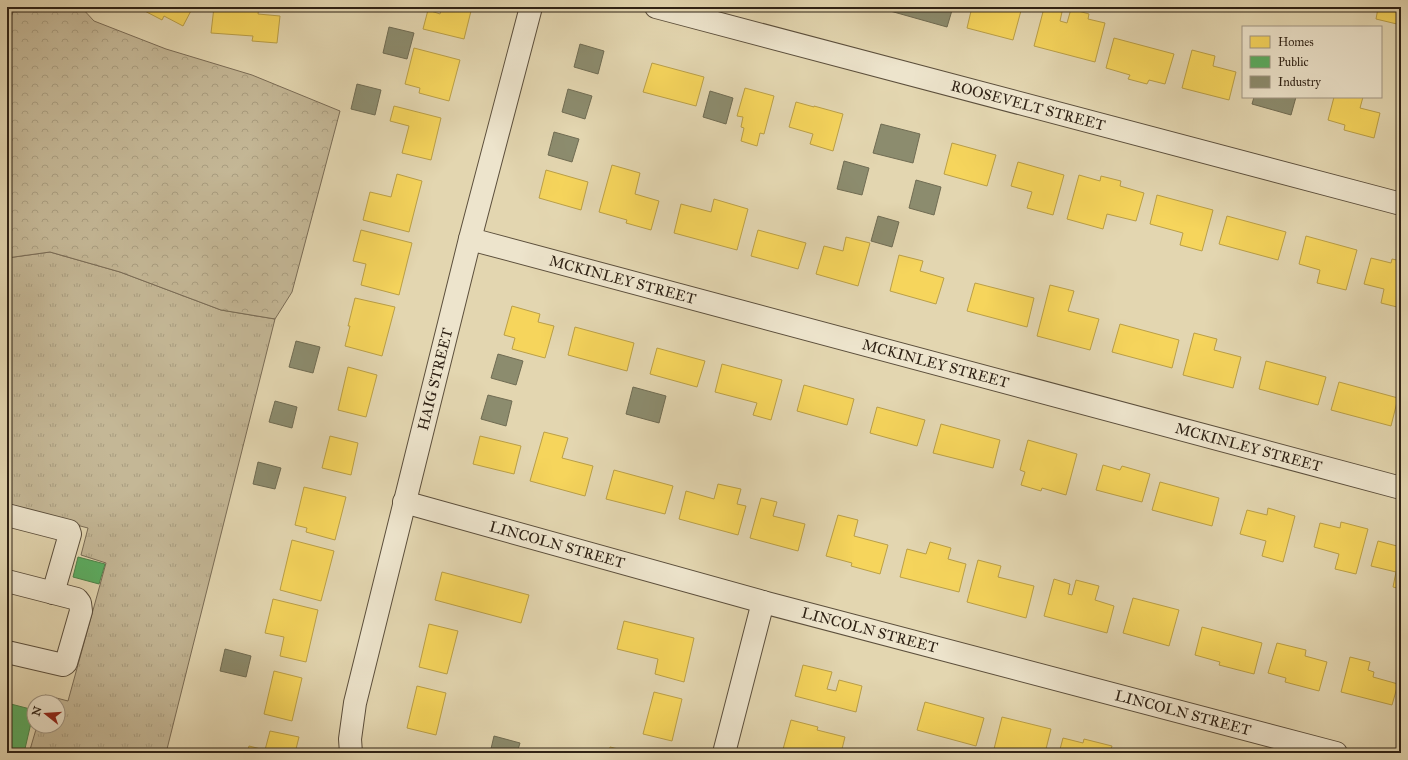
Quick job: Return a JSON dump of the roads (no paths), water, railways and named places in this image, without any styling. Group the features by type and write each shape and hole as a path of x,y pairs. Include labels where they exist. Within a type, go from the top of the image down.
{"street":[{"name":"HAIG STREET","path":"351,753 350,739 355,703 470,239 531,7"},
{"name":"ROOSEVELT STREET","path":"656,7 1401,204"},
{"name":"MCKINLEY STREET","path":"470,239 1401,488"},
{"name":"LINCOLN STREET","path":"404,502 764,602 1336,753"},
{"path":"7,515 69,531 70,534 52,593"},
{"path":"7,581 77,599 80,603 81,611 66,663 63,665 7,652"},
{"path":"724,753 764,602"}]}
